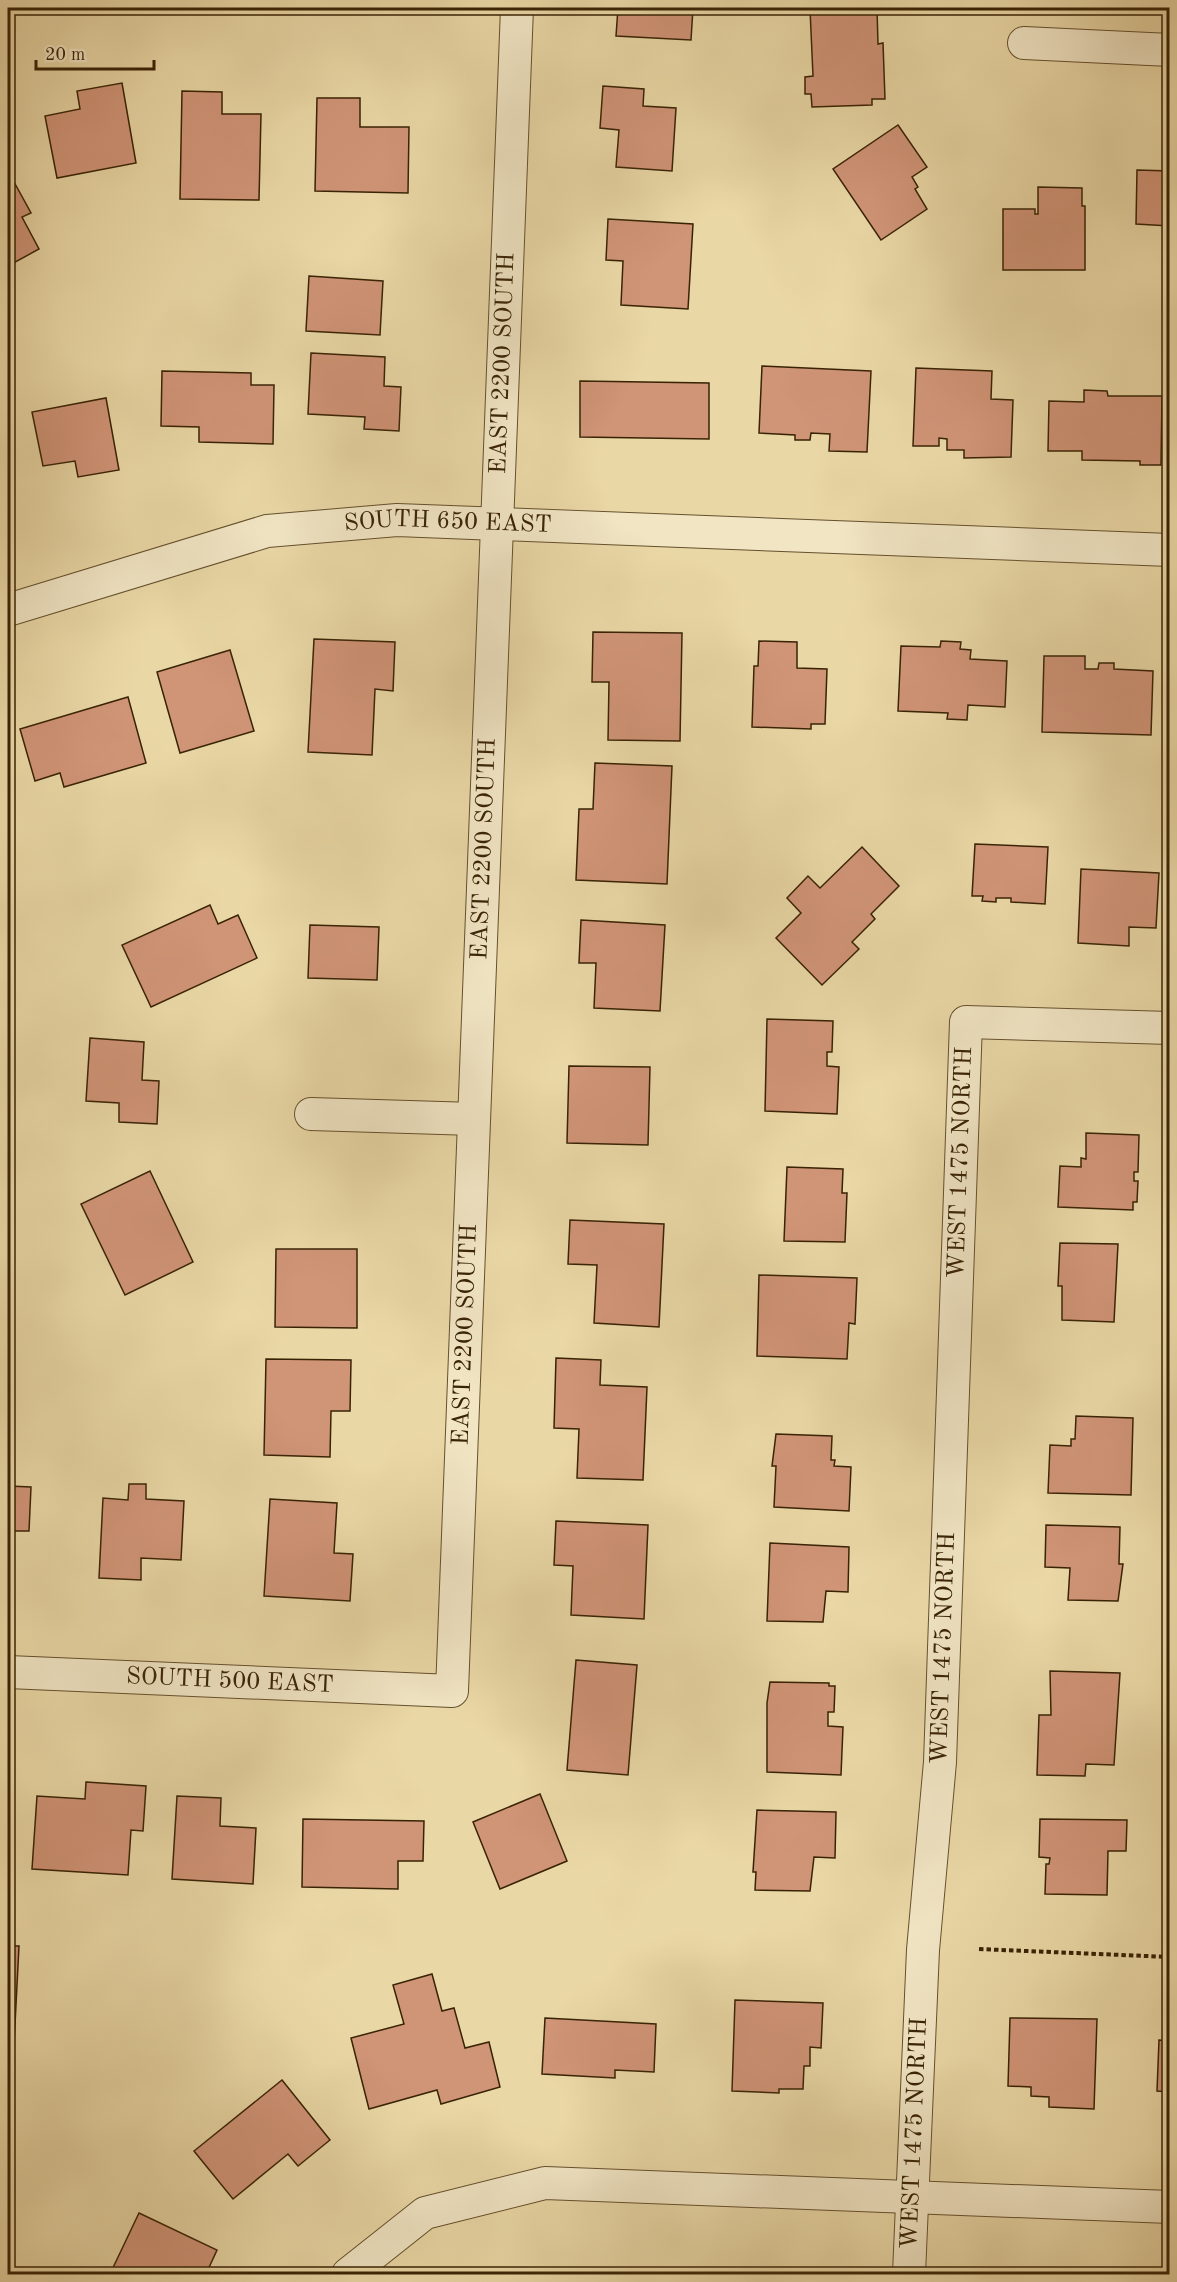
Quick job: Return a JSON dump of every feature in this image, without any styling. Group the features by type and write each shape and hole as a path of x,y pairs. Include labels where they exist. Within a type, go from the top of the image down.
{"street":[{"name":"EAST 2200 SOUTH","path":"452,1691 517,8"},
{"path":"1024,43 1170,50"},
{"name":"SOUTH 650 EAST","path":"8,610 267,531 397,520 1170,550"},
{"name":"WEST 1475 NORTH","path":"909,2274 923,1950 940,1762 966,1022 1170,1028"},
{"path":"311,1114 474,1119"},
{"name":"SOUTH 500 EAST","path":"8,1672 452,1691"},
{"path":"348,2274 425,2213 545,2183 913,2199 1170,2207"}],"path":[{"path":"979,1949 1170,1958"}],"building":[{"path":"618,8 693,8 691,40 616,36"},
{"path":"877,8 878,44 883,43 885,99 872,99 872,105 812,107 811,94 805,94 805,77 813,76 810,9"},
{"path":"122,83 136,163 57,178 45,116 80,109 77,91"},
{"path":"603,86 644,89 643,106 676,108 672,171 616,167 619,130 600,128"},
{"path":"182,91 222,92 222,114 261,114 259,200 180,199"},
{"path":"317,98 360,98 360,127 409,127 408,193 315,191"},
{"path":"898,125 927,167 912,177 918,187 915,189 927,209 881,240 833,169"},
{"path":"1137,170 1170,171 1170,226 1136,224"},
{"path":"8,171 31,213 22,217 39,249 8,266"},
{"path":"1038,187 1082,188 1082,206 1085,206 1085,270 1003,270 1003,209 1035,209 1035,214 1038,214"},
{"path":"608,219 693,224 688,309 621,305 623,261 606,260"},
{"path":"309,276 383,281 380,335 306,331"},
{"path":"311,353 385,357 384,386 401,387 399,431 364,429 365,417 308,414"},
{"path":"762,366 871,371 867,452 829,451 830,434 811,433 810,440 795,440 795,435 759,433"},
{"path":"916,368 992,371 991,399 1013,400 1011,457 964,458 964,450 947,450 947,439 939,438 939,446 913,446"},
{"path":"162,371 251,373 251,385 274,385 273,444 199,442 199,427 161,426"},
{"path":"580,381 709,383 709,439 580,437"},
{"path":"1084,390 1107,391 1108,396 1162,396 1161,465 1140,465 1140,461 1082,460 1082,451 1048,451 1049,401 1084,402"},
{"path":"106,398 119,470 78,477 75,461 43,466 32,412"},
{"path":"593,632 682,633 680,741 608,740 609,682 592,682"},
{"path":"314,639 395,642 393,691 375,689 372,755 308,752"},
{"path":"759,641 797,642 797,668 827,669 825,724 811,724 811,729 752,727 754,666 758,666"},
{"path":"941,641 961,642 960,649 971,650 970,659 1007,661 1005,707 968,705 967,720 947,719 948,713 898,711 901,646 940,647"},
{"path":"230,650 254,731 180,753 157,672"},
{"path":"1044,656 1085,656 1085,669 1098,669 1099,663 1114,663 1114,669 1153,671 1151,735 1042,732"},
{"path":"128,697 146,763 64,787 60,773 35,781 20,729"},
{"path":"595,763 672,766 667,884 576,880 579,809 593,809"},
{"path":"975,844 1048,847 1045,904 1011,902 1011,898 996,898 996,902 982,901 983,896 972,896"},
{"path":"862,847 899,886 871,914 875,919 852,942 859,949 822,985 776,938 801,913 787,898 808,876 820,888"},
{"path":"1081,869 1159,873 1156,928 1129,927 1129,946 1078,943"},
{"path":"210,905 218,924 238,915 257,958 151,1007 122,945"},
{"path":"581,920 665,925 660,1011 594,1008 596,963 579,963"},
{"path":"310,925 379,927 377,980 308,978"},
{"path":"767,1019 833,1021 832,1052 827,1052 827,1066 839,1067 837,1114 765,1111"},
{"path":"90,1038 144,1042 142,1080 159,1081 157,1124 119,1122 119,1103 86,1101"},
{"path":"569,1066 650,1067 648,1145 567,1143"},
{"path":"1086,1133 1139,1135 1138,1172 1134,1172 1134,1181 1138,1181 1137,1202 1133,1202 1133,1210 1058,1207 1060,1166 1081,1167 1081,1158 1086,1159"},
{"path":"787,1167 843,1169 842,1193 847,1193 845,1242 784,1241"},
{"path":"150,1171 193,1262 125,1295 81,1204"},
{"path":"570,1220 664,1224 659,1327 594,1323 597,1265 568,1264"},
{"path":"1060,1243 1118,1244 1114,1322 1062,1320 1062,1286 1058,1286"},
{"path":"276,1249 357,1249 357,1328 275,1327"},
{"path":"759,1275 857,1278 855,1324 849,1323 847,1359 757,1356"},
{"path":"556,1358 601,1360 600,1385 647,1387 643,1480 577,1478 579,1429 554,1428"},
{"path":"266,1359 351,1360 350,1411 331,1411 330,1457 264,1455"},
{"path":"1076,1416 1133,1418 1131,1495 1048,1493 1050,1445 1071,1446 1071,1439 1075,1439"},
{"path":"776,1434 832,1436 831,1460 835,1460 834,1466 851,1467 849,1511 774,1507 776,1466 772,1466"},
{"path":"129,1484 146,1484 146,1499 184,1501 181,1560 141,1558 141,1580 99,1578 103,1498 128,1500"},
{"path":"8,1486 31,1487 29,1531 14,1531 11,1595 8,1595"},
{"path":"270,1499 337,1503 334,1553 353,1554 350,1601 264,1596"},
{"path":"556,1521 648,1525 644,1619 571,1615 573,1566 554,1565"},
{"path":"1046,1525 1120,1527 1119,1564 1123,1564 1118,1601 1068,1600 1070,1568 1045,1567"},
{"path":"770,1543 849,1547 848,1592 826,1591 823,1622 767,1621"},
{"path":"576,1660 637,1665 628,1775 567,1770"},
{"path":"1050,1671 1120,1673 1114,1765 1086,1764 1085,1776 1037,1775 1039,1715 1051,1715"},
{"path":"770,1682 829,1683 829,1686 835,1686 834,1712 828,1712 828,1726 843,1727 841,1775 767,1772 767,1703"},
{"path":"86,1782 146,1786 143,1831 131,1830 128,1875 32,1869 37,1796 85,1799"},
{"path":"540,1794 567,1861 500,1889 473,1822"},
{"path":"177,1796 221,1798 220,1826 256,1828 253,1884 172,1879"},
{"path":"757,1810 836,1812 835,1858 814,1857 810,1891 755,1890 756,1872 753,1872"},
{"path":"303,1819 424,1821 423,1861 398,1861 398,1889 302,1887"},
{"path":"1040,1819 1127,1820 1126,1851 1108,1851 1107,1895 1045,1894 1046,1864 1049,1864 1050,1858 1039,1857"},
{"path":"8,1946 19,1946 14,2044 8,2044"},
{"path":"432,1974 442,2011 454,2008 465,2048 489,2042 500,2087 441,2104 437,2090 369,2109 351,2038 404,2024 393,1985"},
{"path":"735,2000 823,2003 821,2048 810,2047 810,2066 804,2066 803,2089 779,2089 779,2093 732,2091"},
{"path":"545,2018 656,2024 654,2072 615,2070 615,2078 542,2074"},
{"path":"1010,2018 1097,2019 1094,2109 1049,2107 1049,2097 1031,2096 1031,2087 1008,2086"},
{"path":"1159,2040 1170,2041 1170,2092 1157,2091"},
{"path":"282,2080 330,2140 298,2166 288,2154 233,2199 194,2151"},
{"path":"139,2213 217,2250 206,2274 110,2274"}]}
